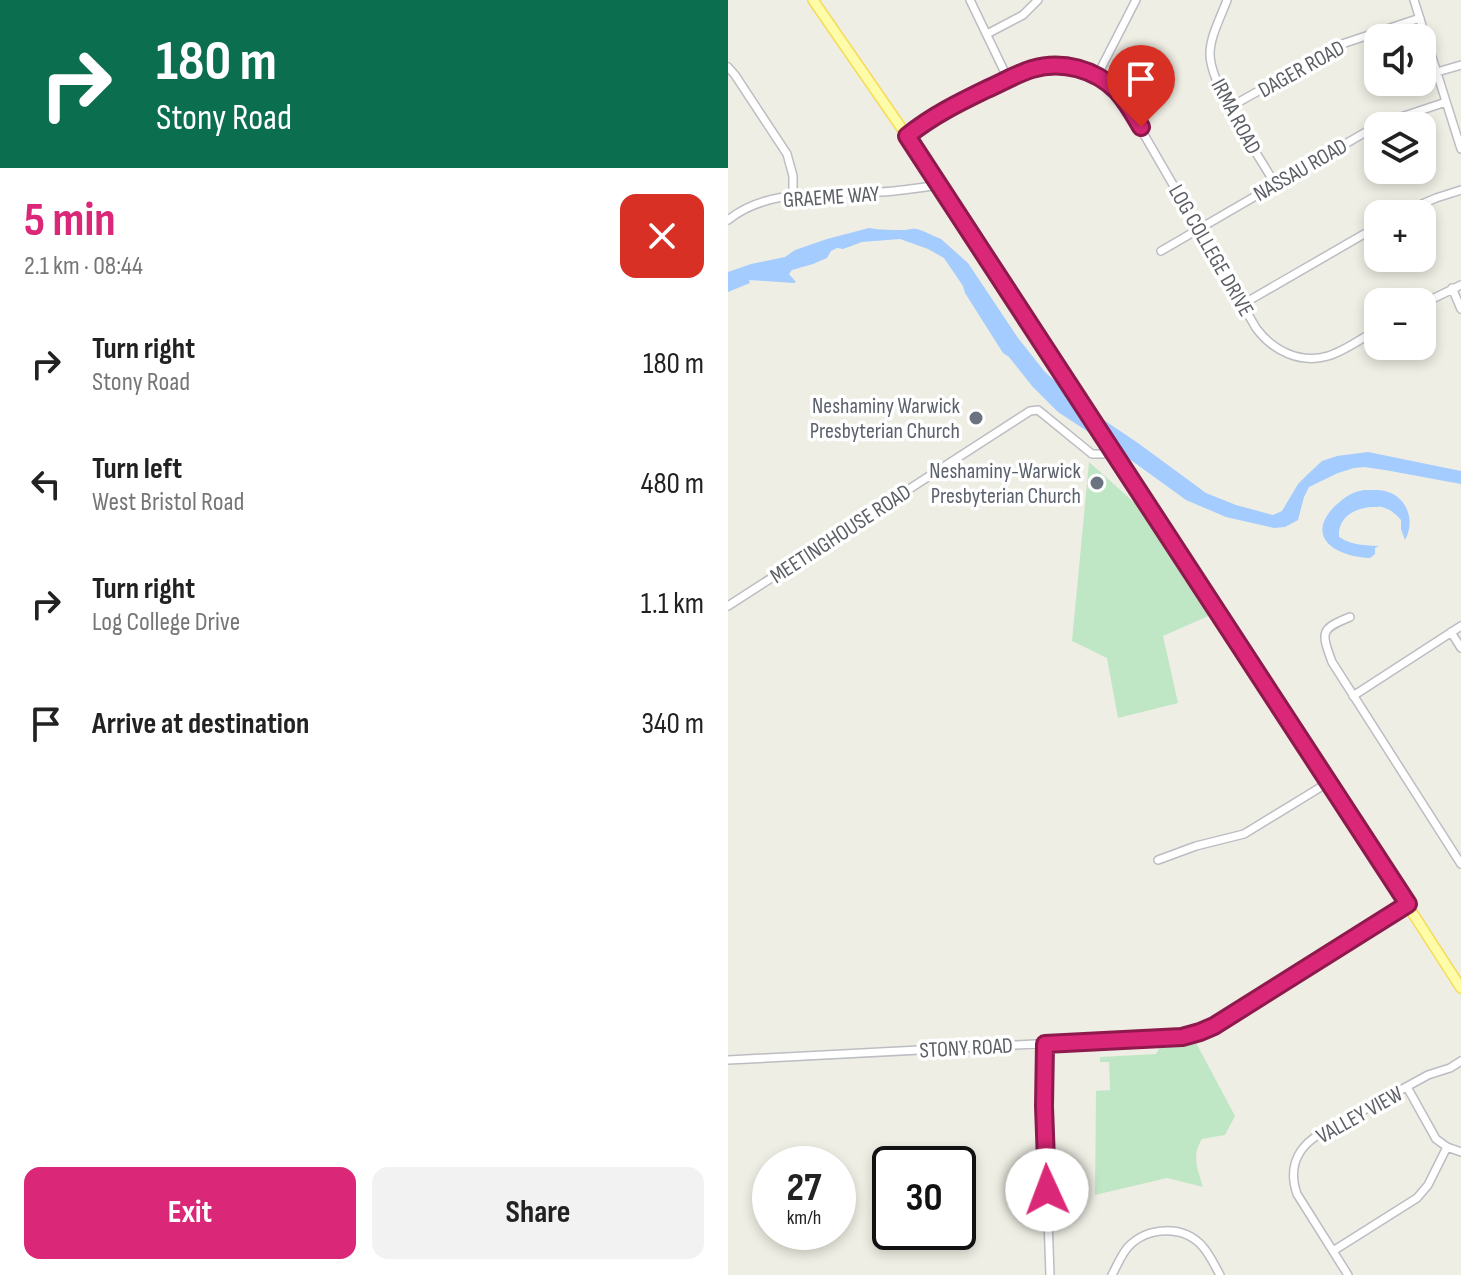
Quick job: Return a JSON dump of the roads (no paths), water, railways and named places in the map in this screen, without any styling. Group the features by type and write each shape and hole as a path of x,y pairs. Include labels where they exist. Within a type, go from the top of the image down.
{"main road":[{"path":"813,0 907,136 1113,450 1461,988"}],"street":[{"path":"970,0 1008,79"},
{"path":"987,34 1023,15 1038,0"},
{"path":"1097,76 1136,0"},
{"name":"IRMA ROAD","path":"1227,0 1212,40 1210,55 1214,76 1275,184"},
{"path":"1414,0 1461,149"},
{"name":"DAGER ROAD","path":"1230,107 1342,44 1420,18"},
{"path":"1437,72 1461,65"},
{"name":"LOG COLLEGE DRIVE","path":"907,136 937,114 1031,70 1051,66 1081,69 1097,76 1124,100 1256,328 1266,340 1297,357 1312,358 1328,356 1364,337"},
{"path":"728,67 784,148 792,170 793,196"},
{"name":"NASSAU ROAD","path":"1161,251 1371,129 1446,102"},
{"name":"GRAEME WAY","path":"728,220 752,205 793,196 883,192 938,185"},
{"path":"1431,200 1461,190"},
{"path":"1243,304 1364,234"},
{"path":"1436,297 1461,285"},
{"path":"1452,288 1461,309"},
{"name":"MEETINGHOUSE ROAD","path":"728,606 1030,411 1038,410 1092,454 1113,450"},
{"path":"1350,617 1330,625 1326,632 1332,662 1461,864"},
{"path":"1353,696 1461,626"},
{"path":"1451,632 1461,648"},
{"path":"1158,860 1196,846 1244,834 1329,782"},
{"name":"STONY ROAD","path":"728,1060 1172,1037 1200,1032 1408,904"},
{"path":"1045,1044 1050,1275"},
{"name":"VALLEY VIEW","path":"1348,1275 1297,1194 1293,1171 1297,1156 1315,1137 1461,1061"},
{"path":"1407,1087 1431,1133 1447,1147 1461,1152"},
{"path":"1333,1251 1423,1193 1447,1147"},
{"path":"1112,1275 1126,1250 1137,1240 1168,1230 1199,1243 1220,1275"}],"water":[{"path":"869,228 917,229 941,239 968,263 1018,338 1045,372 1080,404 1206,493 1273,515 1282,511 1298,484 1322,461 1368,452 1461,471 1461,484 1385,470 1354,468 1309,487 1298,520 1285,527 1274,528 1226,517 1186,500 1058,412 1003,353 944,258 900,239 862,242 837,248 827,258 792,270 789,274 794,283 749,280 750,283 728,292 728,272 785,257 795,250"},
{"path":"1364,490 1391,493 1402,502 1410,520 1405,540 1401,520 1387,509 1366,508 1348,515 1341,524 1339,537 1354,544 1379,546 1370,558 1346,554 1328,543 1323,536 1327,516 1336,505 1349,495"}],"place":[{"name":"Neshaminy Warwick Presbyterian Church","path":"976,418"},
{"name":"Neshaminy-Warwick Presbyterian Church","path":"1097,483"}]}
